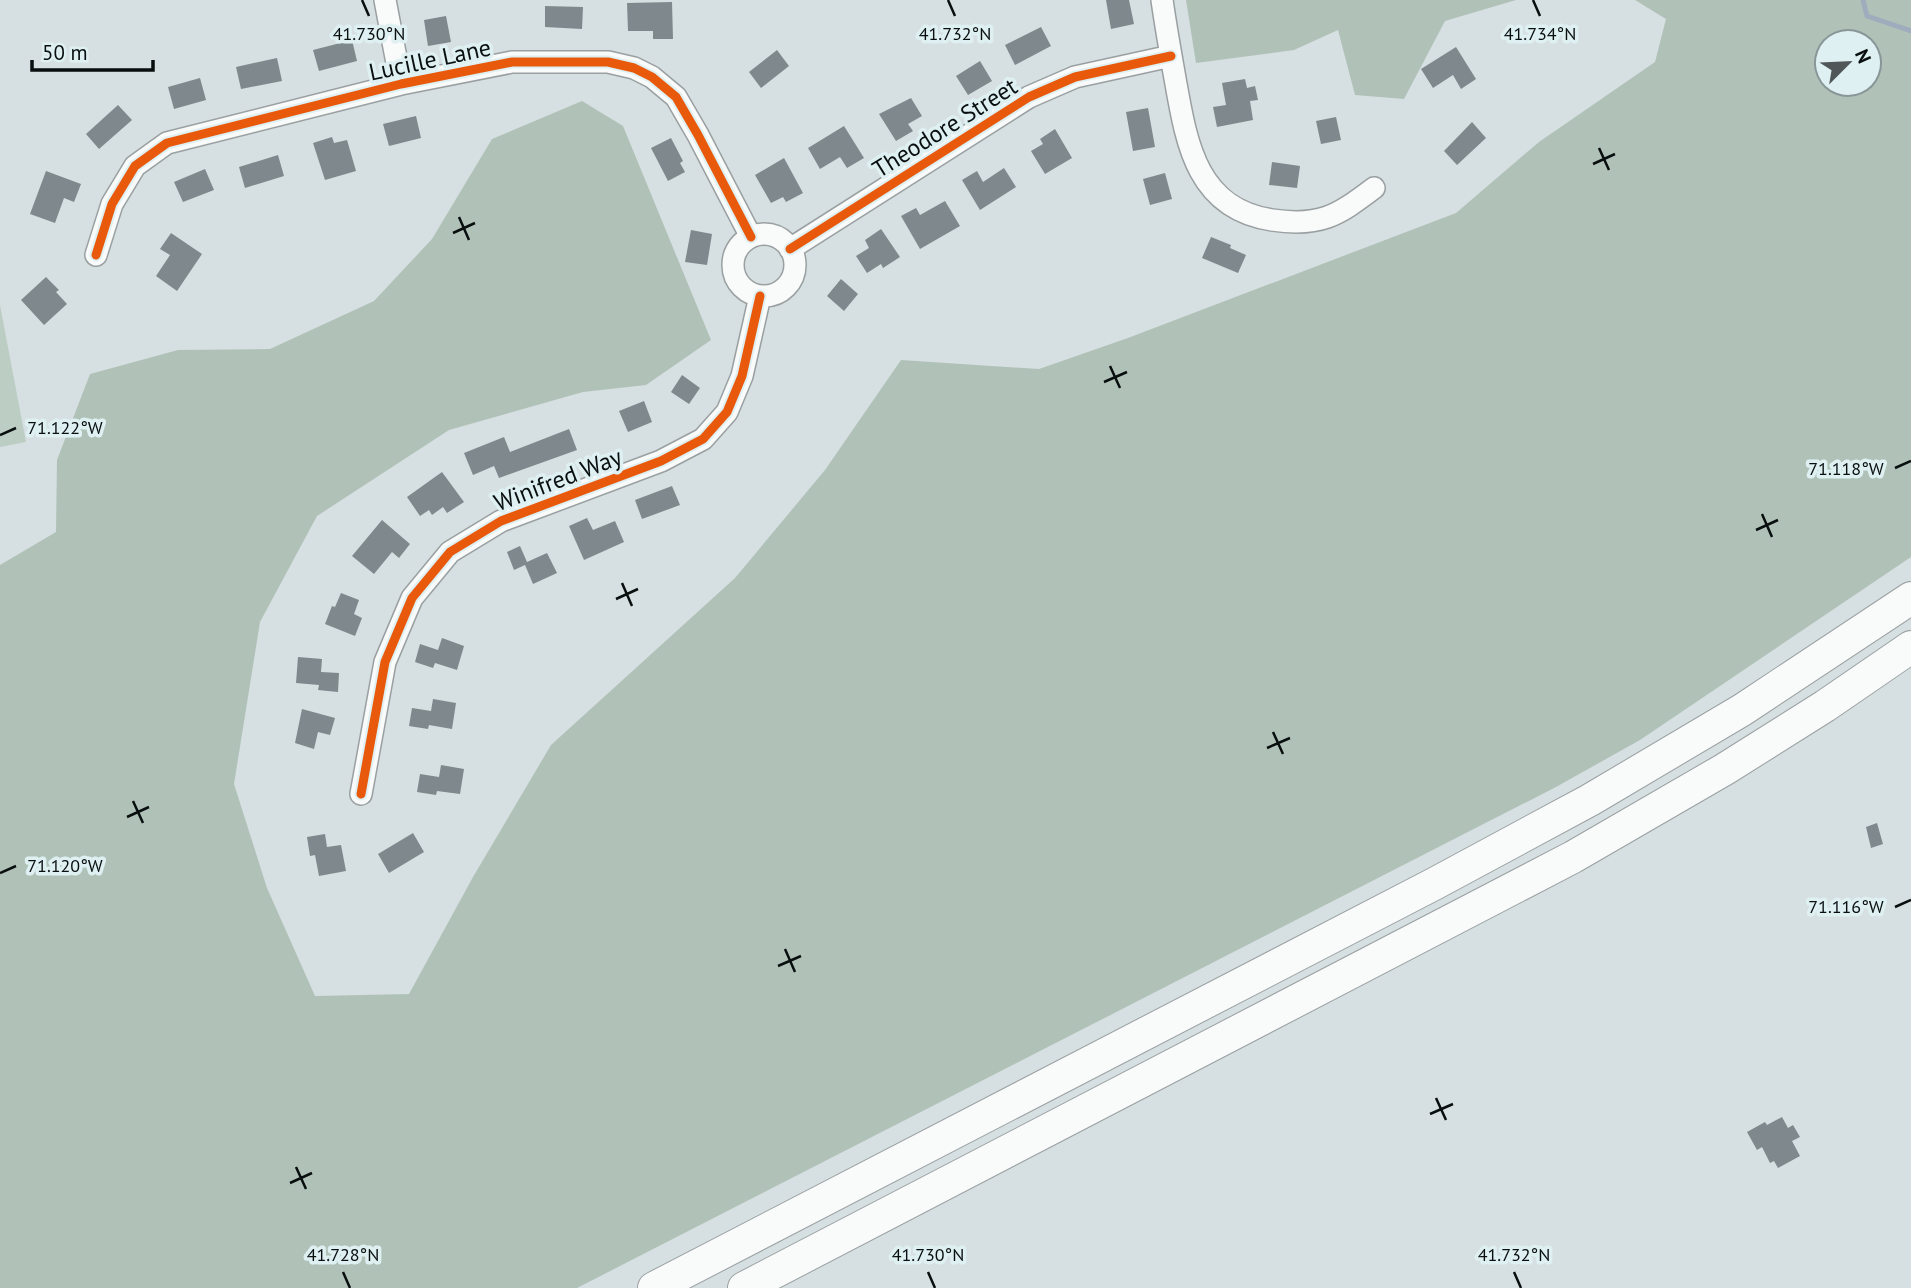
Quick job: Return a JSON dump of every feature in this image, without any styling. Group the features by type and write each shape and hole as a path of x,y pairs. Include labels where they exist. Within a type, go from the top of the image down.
{"highway":[{"path":"654,1288 1434,884 1590,800 1742,710 1911,598"},
{"path":"744,1288 1573,857 1725,769 1911,648"}],"street":[{"path":"386,0 401,85"},
{"path":"1162,0 1183,124 1192,156 1210,187 1235,208 1261,218 1296,223 1318,221 1345,210 1374,188"},
{"name":"Theodore Street","path":"790,249 1029,97 1075,77 1171,56"},
{"name":"Lucille Lane","path":"96,255 112,204 135,166 167,143 401,85 512,62 608,62 634,68 652,77 676,97 751,237"},
{"path":"758,234 772,235 790,249 795,265 790,282 777,293 760,296 752,294 739,284 733,270 735,254 744,241 758,234"},
{"name":"Winifred Way","path":"361,794 385,662 412,598 450,552 501,521 661,461 703,439 727,412 742,376 760,296"}],"green space":[{"path":"1186,0 1516,0 1445,21 1404,99 1355,95 1338,30 1294,50 1196,63"},
{"path":"1635,0 1911,0 1911,557 1640,740 1556,787 577,1288 0,1288 0,565 56,532 57,460 90,374 178,350 270,349 374,301 432,239 492,139 582,101 623,126 711,340 646,385 583,392 449,430 317,516 260,622 234,784 267,888 315,996 409,994 473,877 551,745 735,578 825,470 901,360 1039,369 1128,338 1456,213 1539,142 1655,62 1666,19"},
{"path":"0,305 26,442 0,447"}],"building":[{"path":"1106,0 1129,0 1134,24 1111,29"},
{"path":"672,2 673,39 653,39 653,31 628,31 627,3"},
{"path":"545,6 583,7 582,29 545,27"},
{"path":"446,16 451,42 428,46 424,20"},
{"path":"1041,27 1051,46 1015,65 1005,45"},
{"path":"352,40 357,61 319,71 313,50"},
{"path":"1456,47 1476,79 1461,89 1453,75 1433,88 1421,69"},
{"path":"777,50 789,66 761,88 749,72"},
{"path":"277,58 282,81 241,89 236,67"},
{"path":"980,61 992,81 968,95 956,76"},
{"path":"200,78 206,100 174,109 168,87"},
{"path":"1245,79 1247,88 1255,86 1258,100 1250,101 1253,120 1217,127 1213,107 1226,105 1222,83"},
{"path":"911,98 922,116 908,124 913,131 896,141 879,114"},
{"path":"118,105 132,120 99,149 86,134"},
{"path":"1148,108 1155,147 1133,151 1126,112"},
{"path":"416,116 421,138 389,146 383,124"},
{"path":"1336,117 1341,140 1321,144 1316,121"},
{"path":"1472,122 1486,138 1457,165 1444,151"},
{"path":"844,126 864,158 847,168 840,157 820,169 808,148"},
{"path":"1055,129 1072,158 1045,174 1031,151 1043,144 1040,139"},
{"path":"332,137 334,143 347,140 356,171 325,180 313,143"},
{"path":"671,138 683,161 680,163 685,172 668,181 651,148"},
{"path":"278,155 284,176 245,188 239,167"},
{"path":"784,158 803,193 786,202 783,197 771,203 755,175"},
{"path":"1272,162 1300,166 1297,188 1269,185"},
{"path":"1004,168 1016,187 980,210 962,180 977,171 983,182"},
{"path":"205,169 214,190 183,202 174,182"},
{"path":"46,171 81,184 74,202 64,198 55,223 30,214"},
{"path":"1165,173 1172,199 1150,205 1143,179"},
{"path":"945,201 960,226 920,249 901,216 916,208 920,215"},
{"path":"881,229 900,257 883,268 881,264 867,273 856,256 869,248 865,240"},
{"path":"691,230 712,234 707,265 685,262"},
{"path":"171,233 202,254 177,291 156,276 170,255 160,249"},
{"path":"1211,237 1246,255 1238,273 1202,258"},
{"path":"46,277 59,290 56,292 67,304 44,325 21,300"},
{"path":"841,279 858,294 844,311 827,296"},
{"path":"682,375 700,388 689,404 671,392"},
{"path":"644,401 652,422 628,432 619,411"},
{"path":"569,429 577,450 499,478 494,466 473,475 464,453 504,437 510,452"},
{"path":"442,472 464,502 447,513 443,507 432,515 429,510 420,516 407,497"},
{"path":"672,486 680,505 642,519 635,500"},
{"path":"587,518 593,530 615,521 624,542 584,560 569,526"},
{"path":"382,520 410,544 399,558 392,552 374,574 352,556"},
{"path":"520,546 527,562 547,553 557,573 533,584 525,565 514,570 507,552"},
{"path":"341,593 359,600 354,614 362,618 355,636 325,624"},
{"path":"442,638 464,646 457,670 435,663 433,668 415,662 420,644 438,650"},
{"path":"298,657 322,659 321,672 339,673 338,692 318,690 319,685 296,683"},
{"path":"433,699 456,703 452,729 429,725 428,729 409,726 412,708 431,711"},
{"path":"302,709 335,718 330,735 318,732 314,749 295,743"},
{"path":"441,765 464,769 460,794 437,791 436,795 417,792 420,774 439,777"},
{"path":"1877,823 1883,844 1871,848 1866,827"},
{"path":"413,833 424,852 389,873 378,854"},
{"path":"325,834 327,847 341,845 346,871 319,876 315,855 310,856 307,837"},
{"path":"1782,1117 1788,1128 1793,1125 1800,1137 1792,1141 1800,1156 1778,1168 1774,1161 1770,1163 1762,1147 1757,1150 1747,1132 1765,1122 1767,1125"}],"waterway":[{"path":"1863,0 1867,16 1911,31"}],"cycle path":[{"path":"790,249 1029,97 1075,77 1171,56"},
{"path":"96,255 112,204 135,166 167,143 401,84 512,62 608,62 634,68 652,77 676,97 751,237"},
{"path":"361,794 385,662 412,598 450,552 501,521 661,461 703,439 727,412 742,376 760,296"}]}
